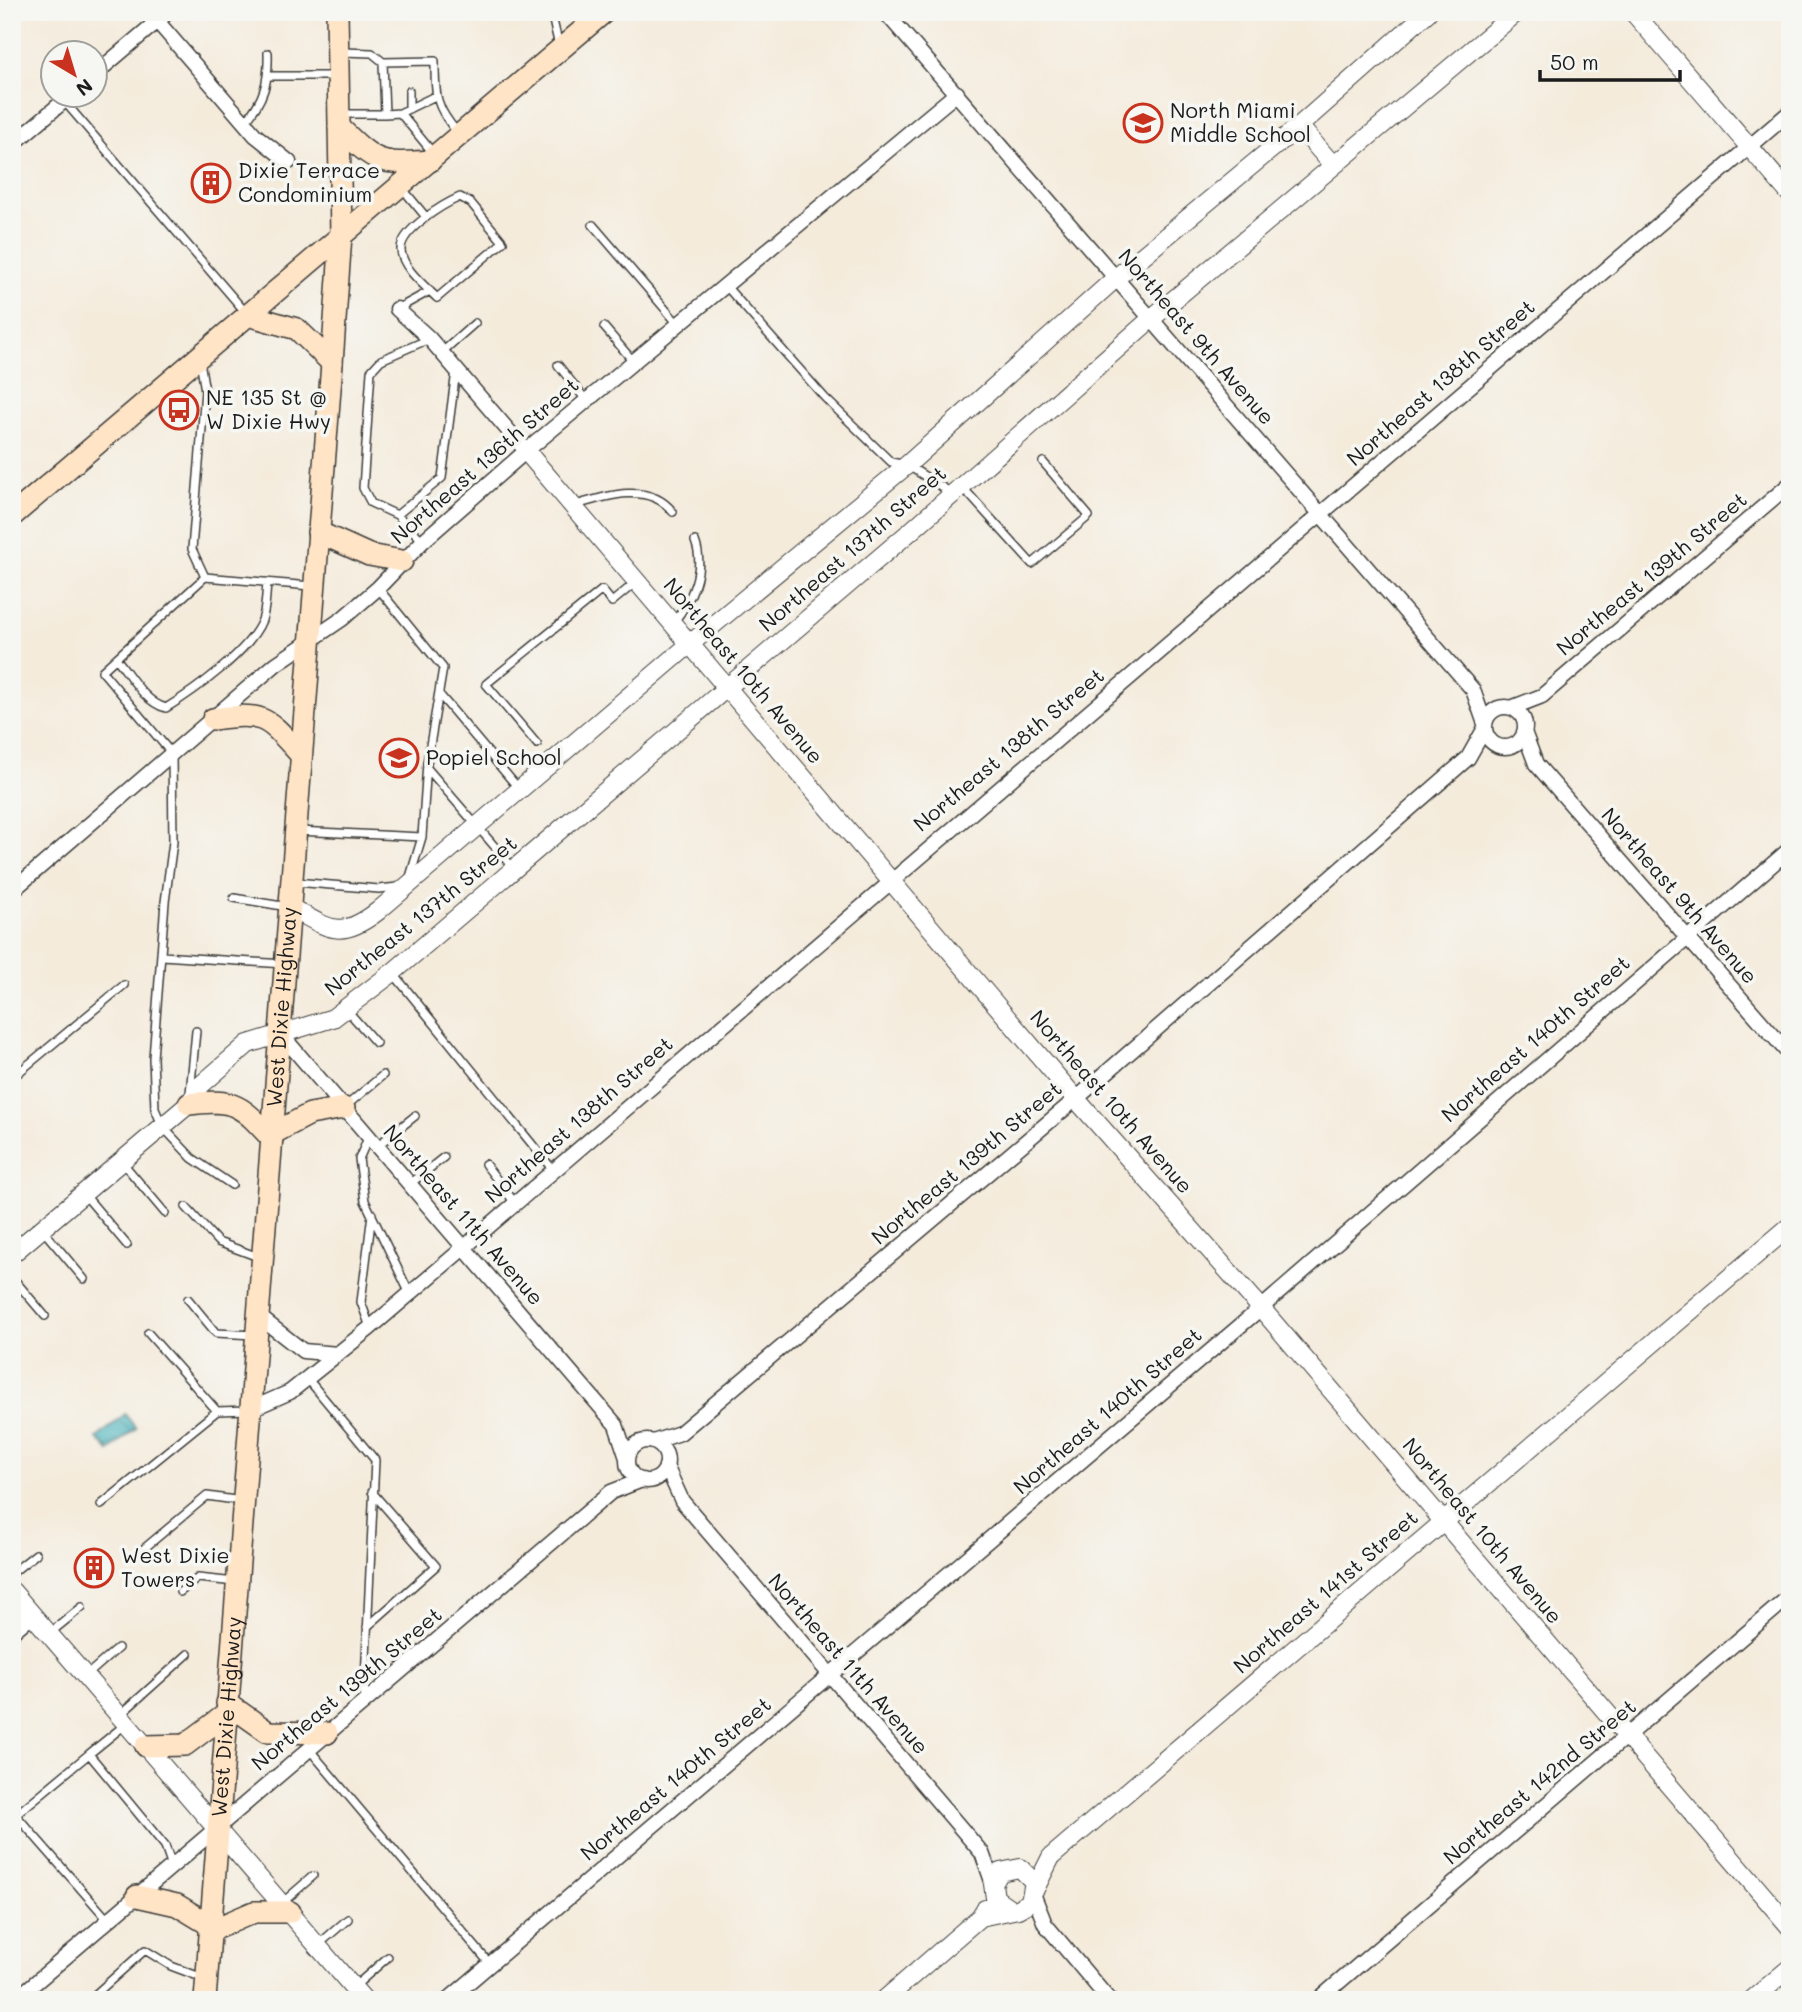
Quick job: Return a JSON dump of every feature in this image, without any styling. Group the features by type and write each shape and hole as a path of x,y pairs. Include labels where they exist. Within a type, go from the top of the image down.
{"main road":[{"name":"West Dixie Highway","path":"206,1989 341,235 337,12"},
{"path":"12,516 604,12"},
{"path":"339,121 364,152 379,161 395,164 433,158"},
{"path":"248,315 297,329 332,363"},
{"path":"318,532 369,555 402,561"},
{"path":"212,719 248,715 264,719 301,755"},
{"path":"189,1104 224,1101 242,1107 272,1137 310,1114 344,1108"},
{"path":"146,1746 185,1745 226,1709 268,1732 327,1733"},
{"path":"137,1896 177,1905 210,1928 254,1912 286,1908"}],"street":[{"name":"Northeast 9th Avenue","path":"886,12 1473,690 1485,726"},
{"name":"Northeast 137th Street","path":"289,907 327,928 343,931 358,925 690,644 907,465 1117,277 1299,126 1428,12"},
{"name":"Northeast 137th Street","path":"12,1254 189,1104 201,1085 248,1044 333,1018 392,973 953,494 1332,164 1517,12"},
{"path":"1633,12 1790,194"},
{"path":"108,62 158,15 244,123 289,162"},
{"name":"Northeast 136th Street","path":"12,891 276,664 378,588 423,541 586,400 957,93"},
{"path":"12,145 56,108"},
{"name":"Northeast 138th Street","path":"250,1410 290,1392 370,1328 891,879 1790,112"},
{"path":"1299,126 1332,164"},
{"name":"Northeast 10th Avenue","path":"397,309 442,353 1076,1099 1261,1308 1790,1927"},
{"name":"Northeast 139th Street","path":"1524,730 1542,696 1790,484"},
{"name":"Northeast 9th Avenue","path":"1473,690 1509,707"},
{"name":"Northeast 139th Street","path":"1509,707 1542,696"},
{"path":"1509,707 1523,719 1524,730 1516,743 1502,746 1488,737 1485,726 1495,709 1509,707"},
{"name":"Northeast 139th Street","path":"652,1441 680,1433 1076,1099 1468,758 1485,726"},
{"name":"Northeast 9th Avenue","path":"1524,730 1536,764"},
{"name":"Northeast 9th Avenue","path":"1502,746 1536,764 1790,1055"},
{"name":"Northeast 139th Street","path":"1468,758 1502,746"},
{"name":"Northeast 140th Street","path":"448,2000 1261,1308 1686,936 1790,849"},
{"name":"Northeast 11th Avenue","path":"280,1033 616,1425 627,1460"},
{"name":"Northeast 141st Street","path":"1034,1892 1052,1857 1790,1226"},
{"path":"256,1325 303,1351 338,1354"},
{"name":"Northeast 11th Avenue","path":"616,1425 652,1441"},
{"name":"Northeast 139th Street","path":"666,1464 680,1433"},
{"path":"652,1441 665,1452 666,1464 659,1477 644,1480 634,1476 627,1460 632,1447 652,1441"},
{"name":"Northeast 139th Street","path":"611,1492 627,1460"},
{"name":"Northeast 11th Avenue","path":"666,1464 682,1501"},
{"name":"Northeast 139th Street","path":"19,1998 611,1492 644,1480"},
{"name":"Northeast 11th Avenue","path":"644,1480 665,1487 682,1501 982,1853 993,1888"},
{"path":"12,1591 359,1994"},
{"name":"Northeast 142nd Street","path":"1318,2000 1790,1596"},
{"path":"12,1632 32,1615"},
{"name":"Northeast 11th Avenue","path":"982,1853 1016,1868"},
{"name":"Northeast 141st Street","path":"1016,1868 1052,1857"},
{"path":"884,2000 980,1917 1000,1872 1016,1868 1031,1876 1045,1924 1110,2000"},
{"path":"993,1888 999,1903 1045,1924"},
{"path":"980,1917 1015,1909 1034,1892"},
{"path":"1752,2000 1790,1968"}],"lane":[{"path":"551,12 560,50"},
{"path":"244,123 262,103 269,76 268,52"},
{"path":"338,52 372,52 383,62 409,64 435,61 435,96 443,116 460,135"},
{"path":"383,62 385,114"},
{"path":"269,76 338,76"},
{"path":"409,91 409,109"},
{"path":"339,121 400,113 435,96"},
{"path":"76,108 248,315"},
{"path":"400,113 433,158"},
{"path":"400,186 426,217"},
{"path":"460,197 471,203 503,242 437,298 430,291 406,264 401,250 404,239 442,204 460,197"},
{"path":"593,225 678,324"},
{"path":"725,285 825,398 891,462 907,465 953,494 966,491 1032,564 1089,516 1042,462"},
{"path":"397,309 430,291"},
{"path":"442,353 475,323"},
{"path":"604,327 633,361"},
{"path":"423,541 397,515 371,503 363,488 371,371 381,360 429,338"},
{"path":"199,356 205,391 192,548 205,577"},
{"path":"558,365 586,400"},
{"path":"397,515 442,478 456,370"},
{"path":"573,506 624,493 643,494 663,500 673,512"},
{"path":"673,624 684,609 697,577 700,561 695,541"},
{"path":"232,1185 191,1158 163,1127 155,1109 153,1071 165,902 173,842 172,754 102,671 205,577 314,586"},
{"path":"116,658 156,705 166,708 226,662 256,633 263,618 267,582"},
{"path":"537,744 486,684 602,590 612,602 637,582"},
{"path":"291,882 379,889 407,886 422,837 427,768 443,668 378,588"},
{"path":"439,694 520,790"},
{"path":"427,768 514,869"},
{"path":"295,831 422,837"},
{"path":"234,898 289,907"},
{"path":"162,956 285,964"},
{"path":"392,973 553,1170"},
{"path":"12,1078 124,985"},
{"path":"346,1008 376,1043"},
{"path":"189,1104 196,1031"},
{"path":"344,1108 383,1075"},
{"path":"410,1294 365,1201 359,1159 373,1142 415,1116"},
{"path":"410,1184 443,1157"},
{"path":"121,1162 165,1213"},
{"path":"485,1164 515,1203"},
{"path":"83,1194 127,1245"},
{"path":"186,1207 218,1242 262,1258"},
{"path":"370,1328 361,1302 372,1214"},
{"path":"42,1229 85,1279"},
{"path":"12,1277 45,1316"},
{"path":"188,1299 216,1333 256,1325"},
{"path":"148,1334 217,1411"},
{"path":"307,1378 375,1460 371,1492 363,1702"},
{"path":"101,1506 217,1411 250,1410"},
{"path":"367,1627 436,1566 371,1492"},
{"path":"141,1551 206,1496 243,1501"},
{"path":"12,1573 36,1554"},
{"path":"180,1592 198,1578 236,1582"},
{"path":"49,1634 82,1607"},
{"path":"85,1676 118,1648"},
{"path":"108,1920 14,1817 89,1754 188,1654"},
{"path":"309,1748 490,1964"},
{"path":"89,1754 165,1846 172,1866"},
{"path":"286,1908 313,1876"},
{"path":"318,1945 348,1919"},
{"path":"89,2000 145,1950 206,1989"},
{"path":"359,1994 388,1957"}],"water":[{"path":"125,1414 136,1428 109,1451 97,1438"}],"place":[{"name":"North Miami Middle School","path":"1143,123"},
{"name":"Dixie Terrace Condominium","path":"211,183"},
{"name":"NE 135 St @ W Dixie Hwy","path":"179,410"},
{"name":"Popiel School","path":"399,758"},
{"name":"West Dixie Towers","path":"94,1568"}]}
